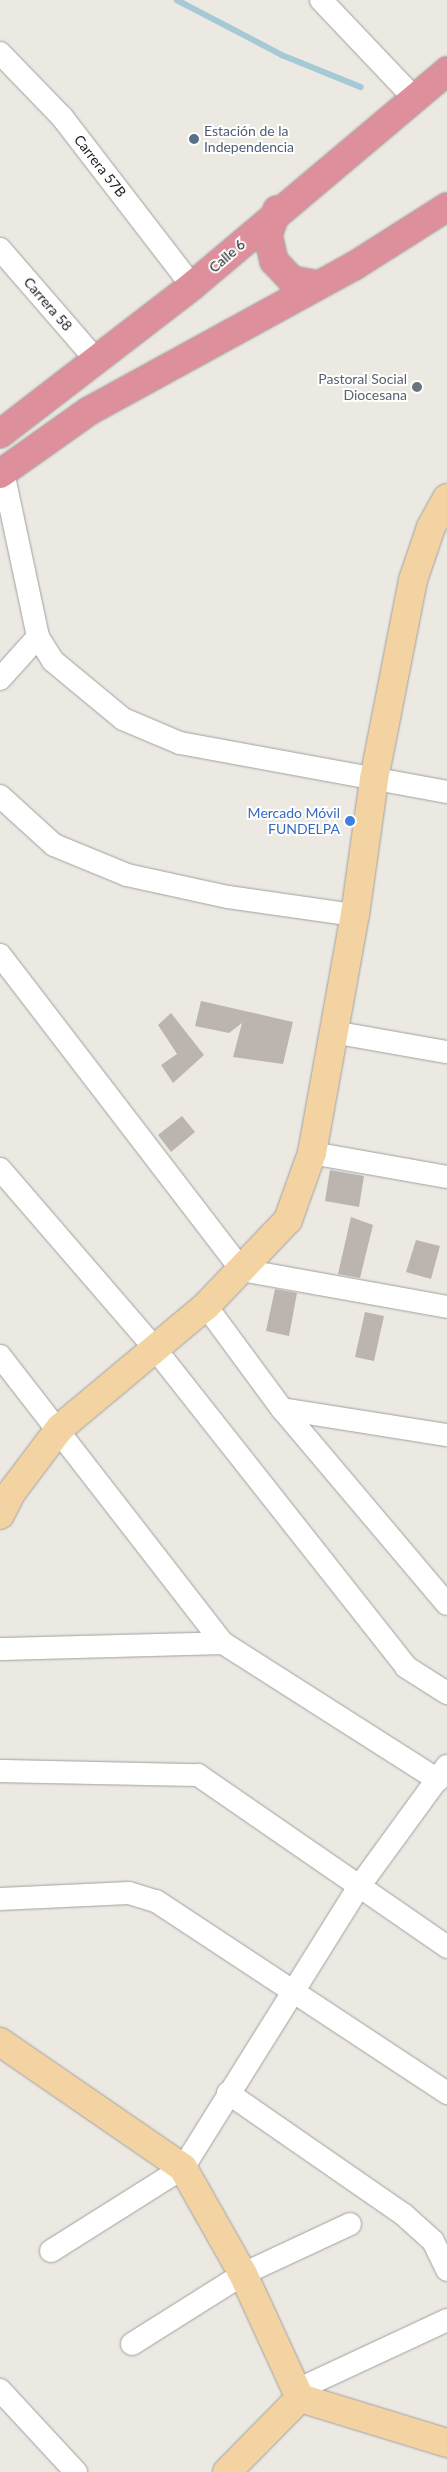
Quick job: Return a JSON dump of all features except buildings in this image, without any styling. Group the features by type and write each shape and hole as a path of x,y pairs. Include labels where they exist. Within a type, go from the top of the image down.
{"highway":[{"name":"Calle 6","path":"0,434 192,286 277,210 447,71"},
{"path":"277,210 268,235 274,261 292,280 318,285"},
{"path":"1,473 89,412 441,217"}],"main road":[{"path":"4,1501 60,1428 156,1350 206,1306 288,1220 312,1153 355,915 374,779 413,580 431,527 447,498"},
{"path":"0,2042 183,2168 243,2274 298,2394 447,2443"},
{"path":"240,2468 298,2394"}],"street":[{"path":"321,0 414,98"},
{"name":"Carrera 57B","path":"0,53 62,117 192,286"},
{"name":"Carrera 58","path":"0,249 96,360"},
{"path":"1,473 38,637 53,661 123,719 180,743 447,792"},
{"path":"0,679 38,637"},
{"path":"0,796 54,845 127,875 228,897 355,915"},
{"path":"0,955 242,1270 447,1307"},
{"path":"333,1032 447,1052"},
{"path":"312,1153 447,1177"},
{"path":"0,1170 156,1350 406,1667 447,1693"},
{"path":"206,1306 282,1408 447,1604"},
{"path":"0,1356 60,1428 223,1643 443,1773 358,1888 228,2093 183,2168 51,2250"},
{"path":"282,1408 447,1435"},
{"path":"422,1573 447,1577"},
{"path":"0,1649 223,1643"},
{"path":"0,1770 198,1774 358,1888 447,1947"},
{"path":"0,1899 129,1893 156,1901 447,2093"},
{"path":"228,2093 403,2214 433,2241 447,2270"},
{"path":"132,2344 243,2274 350,2224"},
{"path":"298,2394 447,2320"},
{"path":"0,2390 76,2472"}],"waterway":[{"path":"177,0 282,55 361,87"}],"place":[{"name":"Estación de la Independencia","path":"194,139"},
{"name":"Pastoral Social Diocesana","path":"417,387"},
{"name":"Mercado Móvil FUNDELPA","path":"350,821"}]}
